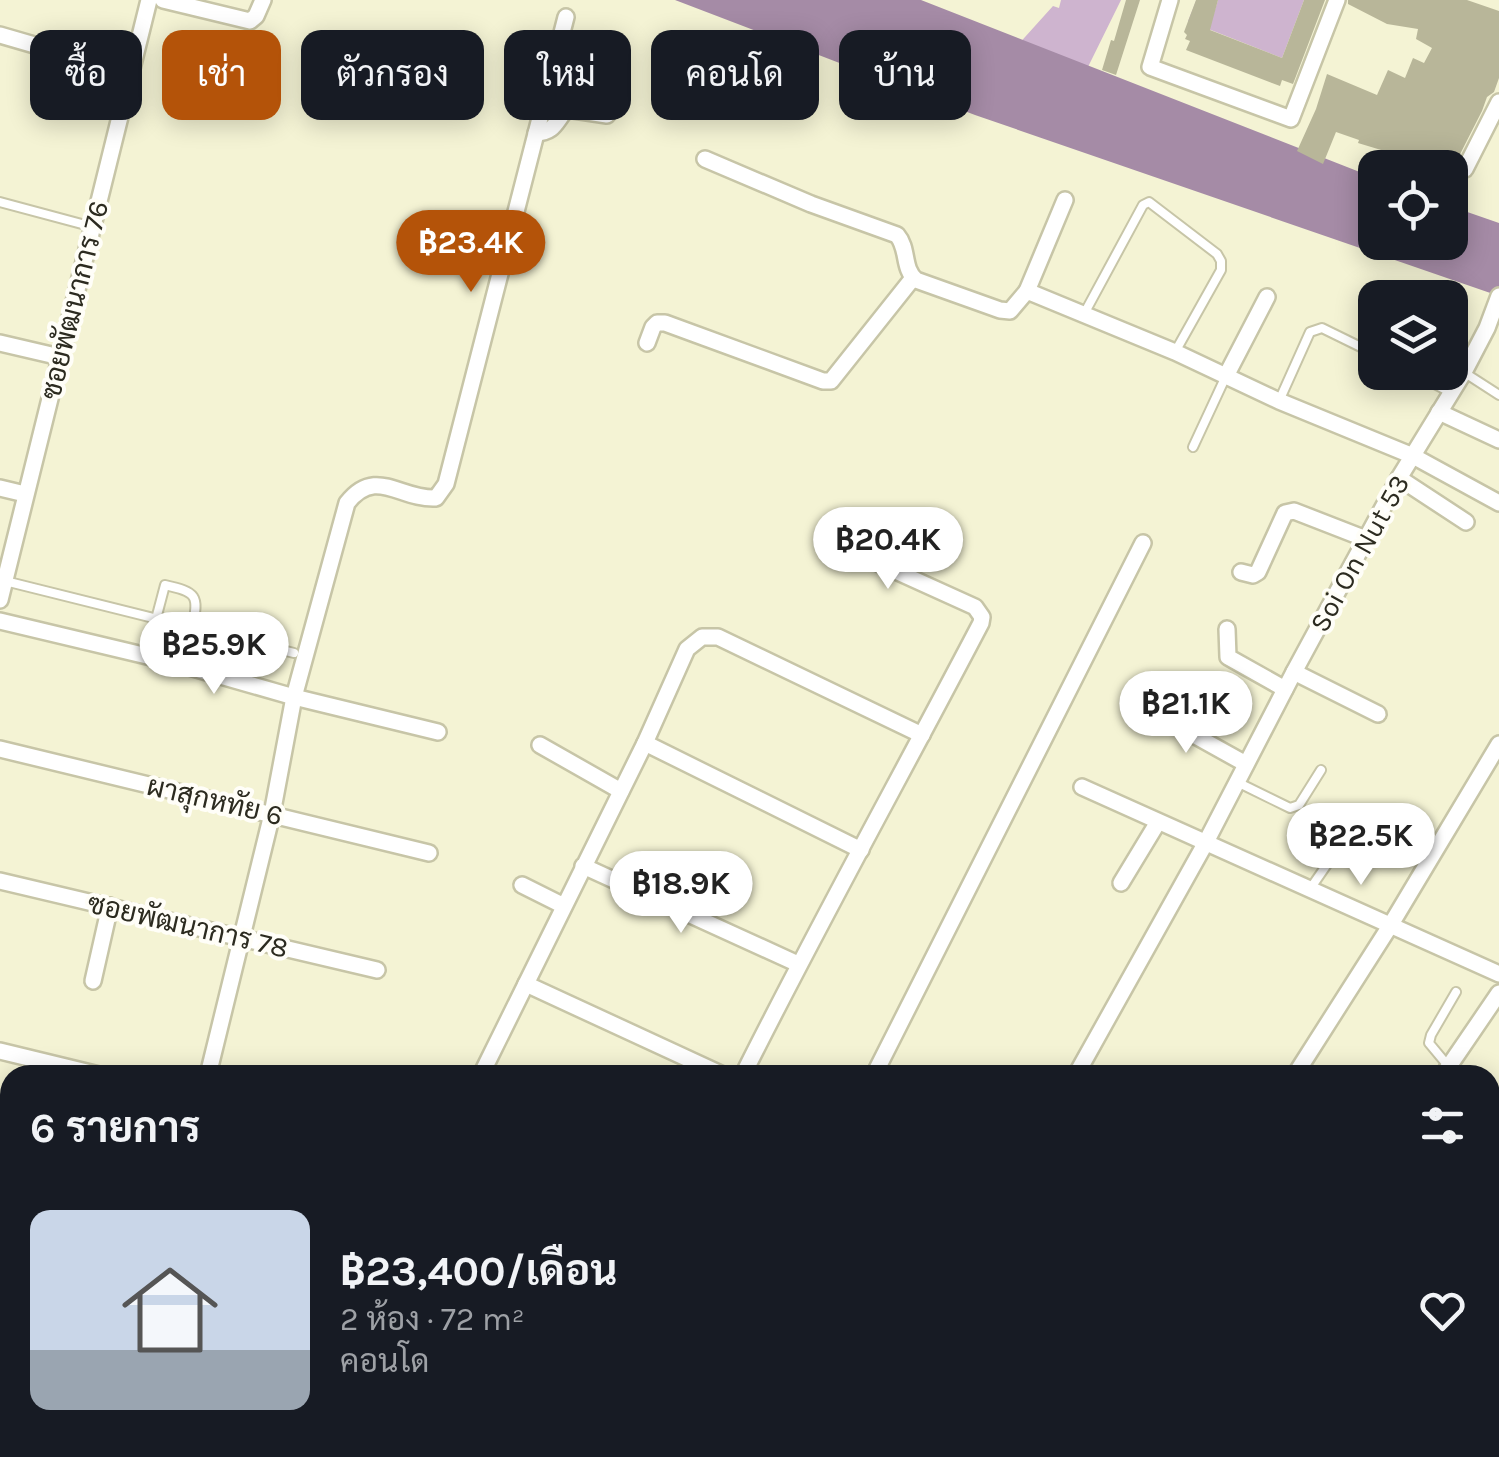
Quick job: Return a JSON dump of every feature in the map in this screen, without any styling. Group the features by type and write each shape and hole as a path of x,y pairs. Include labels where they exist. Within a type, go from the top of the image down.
{"street":[{"name":"ซอยพัฒนาการ 76","path":"142,30 149,0"},
{"path":"162,0 250,21 263,0"},
{"path":"1170,0 1150,67 1291,118 1337,0"},
{"path":"210,1065 272,814 294,697 346,503 364,487 380,485 436,498 446,484 566,17"},
{"path":"0,35 30,44"},
{"path":"1468,162 1499,102"},
{"name":"ซอยพัฒนาการ 76","path":"0,600 120,120"},
{"path":"536,134 555,127 560,120"},
{"path":"705,158 811,204 897,235 913,278 1000,310 1010,311 1027,291 1065,200"},
{"path":"647,343 653,327 664,323 830,381 913,278"},
{"path":"1027,291 1413,456 1499,503"},
{"name":"Soi On Nut 53","path":"1468,364 1499,296"},
{"path":"1226,376 1266,297"},
{"path":"0,343 60,357"},
{"name":"Soi On Nut 53","path":"1082,1065 1205,844 1399,478 1454,390"},
{"path":"1439,412 1499,440"},
{"path":"1399,478 1466,522"},
{"path":"0,488 26,494"},
{"path":"1242,572 1258,572 1285,512 1294,511 1366,539"},
{"path":"747,1065 981,624 982,617 975,607 827,540"},
{"path":"879,1065 1144,542"},
{"path":"0,621 438,732"},
{"path":"1227,629 1228,657 1285,689"},
{"path":"487,1065 687,650 702,637 718,637 922,735"},
{"path":"1294,672 1378,714"},
{"path":"1147,709 1246,764"},
{"path":"645,743 860,850"},
{"path":"540,744 621,791"},
{"path":"1301,1065 1499,744"},
{"name":"ผาสุกหทัย 6","path":"0,749 429,852"},
{"path":"1082,787 1499,974"},
{"path":"1122,883 1158,822"},
{"path":"583,866 798,964"},
{"name":"ซอยพัฒนาการ 78","path":"0,881 377,970"},
{"path":"522,885 564,906"},
{"path":"93,981 110,906"},
{"path":"526,984 701,1065"},
{"path":"1450,1065 1499,993"},
{"path":"0,1051 58,1065"}],"lane":[{"path":"0,202 93,227"},
{"path":"1084,314 1143,205 1149,202 1221,261 1220,270 1175,352"},
{"path":"1279,401 1310,332 1322,328 1358,346"},
{"path":"1468,375 1499,395"},
{"path":"1193,447 1226,376"},
{"path":"1446,390 1452,393"},
{"path":"4,582 294,652"},
{"path":"156,618 165,584 195,596 192,627"},
{"path":"168,661 178,624"},
{"path":"1237,782 1290,808 1299,805 1322,770"},
{"path":"1309,890 1339,847"},
{"path":"1442,1065 1429,1043 1456,992"}],"shaded area":[{"path":"675,0 921,0 1358,171 1358,247 971,113 971,30 839,30 839,63 819,55 819,30 753,30"},
{"path":"1061,0 1121,0 1086,71 1016,47 1053,6 1059,8"},
{"path":"1218,0 1304,0 1282,58 1188,21 1196,1 1214,13"},
{"path":"1468,212 1499,223 1499,296 1468,285 1468,280 1453,280 1395,260 1468,260"}],"building":[{"path":"1126,0 1140,0 1116,75 1102,70"},
{"path":"1196,0 1218,0 1210,30 1282,58 1304,0 1325,0 1293,84 1282,80 1280,86 1186,50 1190,41 1185,39 1184,32"},
{"path":"1348,0 1467,0 1499,11 1499,78 1462,150 1381,150 1336,132 1323,164 1297,151 1327,74 1377,95 1388,70 1405,78 1413,58 1424,63 1432,48 1416,39 1418,29 1387,24 1348,4"}]}
